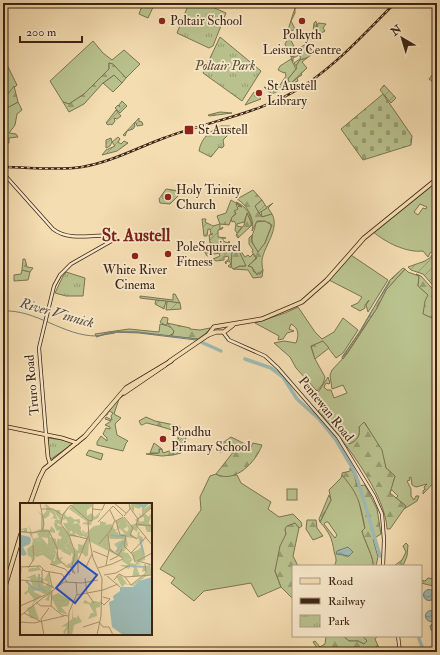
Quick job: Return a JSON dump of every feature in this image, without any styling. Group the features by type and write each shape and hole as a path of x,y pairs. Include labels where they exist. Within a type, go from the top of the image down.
{"highway":[{"path":"30,503 40,475 50,463 77,443 118,397 136,381 171,361 215,330 224,329 235,324 272,315 302,302 327,280 358,244 437,178"},
{"path":"118,397 146,376"},
{"path":"3,593 15,557 20,548"}],"main road":[{"name":"Truro Road","path":"3,173 57,232 70,237 110,235 115,239 113,242 76,261 60,275 54,286 39,348 48,457 50,463"},
{"name":"Pentewan Road","path":"224,329 228,338 265,356 278,368 338,437 374,496 382,514 384,540 383,565"},
{"path":"3,426 75,441 77,443"},
{"path":"398,637 400,652"}],"green space":[{"path":"143,3 155,3 148,18 139,14"},
{"path":"189,3 203,3 226,13 213,46 209,48 177,33"},
{"path":"295,8 295,13 291,21 295,29 287,33"},
{"path":"316,21 317,28 318,23 326,24 323,28 325,31 308,40 305,38 313,32 314,23"},
{"name":"Poltair Park","path":"220,37 261,71 242,101 203,73"},
{"path":"289,37 296,50 306,44 314,52 312,54 309,50 311,55 300,60 296,66 294,63 301,58 299,55 293,58 293,62 291,58 299,53 291,57 285,44"},
{"path":"93,41 103,53 112,60 124,50 140,64 126,78 109,63 109,69 84,94 69,104 63,102 50,81"},
{"path":"3,57 17,85 5,97 3,91"},
{"path":"307,58 302,62 307,68 290,84 288,79 297,68 296,66 300,60"},
{"path":"291,59 296,69 288,79 294,81 301,72 307,68 301,73 302,75 297,78 298,81 272,94 264,87 274,91 278,84 280,85 286,76 285,72 284,73 278,70 280,66"},
{"path":"109,63 113,64 126,78 122,83 114,75 103,83 84,104 69,112 63,102 69,104 84,94 109,69"},
{"path":"437,69 437,85 429,79"},
{"path":"114,75 122,83 113,92 103,83"},
{"path":"384,85 396,98 391,103 380,90"},
{"path":"14,86 18,102 3,110 3,100"},
{"path":"254,92 261,99 245,105"},
{"path":"383,94 412,136 411,145 363,160 341,129"},
{"path":"122,101 127,106 120,113 115,108 118,105 120,107 119,105"},
{"path":"18,102 22,110 17,114 15,125 9,133 16,134 18,137 9,138 9,143 3,144 3,110"},
{"path":"116,110 121,116 117,119 114,118 115,121 112,125 108,125 106,123"},
{"path":"220,112 232,113 208,115"},
{"path":"139,118 139,121 142,122 143,125 137,126 136,123 134,123"},
{"path":"134,123 135,126 133,129 127,131 125,136 123,135"},
{"path":"221,126 230,126 230,133 223,140 224,146 222,148 219,147 211,157 199,151 204,139 213,130"},
{"path":"118,137 120,139 118,142 121,144 124,141 128,143 117,151 102,155 106,150 115,146 112,142"},
{"path":"111,138 112,142 110,146 106,148 106,140"},
{"path":"437,177 437,249 430,253 428,257 423,251 410,250 396,246 372,231","holes":["420,204 427,207 426,209 423,208 418,215 414,212"]},
{"path":"166,189 179,191 178,196 170,204 160,203 159,199"},
{"path":"253,190 262,200 255,206 262,217 272,214 274,220 273,231 263,255 263,270 257,275 252,267 248,266 257,258 252,252 253,250 249,244 249,238 252,235 251,241 258,252 265,243 272,225 265,221 257,221 252,231 253,226 251,217 244,205 237,199"},
{"path":"231,200 242,207 236,204 238,209 234,211 236,214 232,217 229,225 220,224 217,216 226,213"},
{"path":"262,200 267,208 259,213 255,206"},
{"path":"236,202 248,211 251,222 247,214 244,222 237,224 237,226 242,227 237,233 235,230 236,224 234,221 232,222 231,218 236,213 234,211 239,206 242,207"},
{"path":"273,203 268,208 272,214 262,217 261,211"},
{"path":"247,213 251,226 238,238 236,235 244,225"},
{"path":"202,219 206,219 205,222 213,226 220,224 220,229 223,227 222,229 218,230 218,237 226,238 223,238 223,241 228,243 229,241 232,251 231,268 228,266 231,264 229,261 226,262 226,264 225,262 229,259 228,256 224,257 224,260 216,261 213,259 220,256 219,253 207,256 202,247 212,245 214,247 212,249 213,254 218,249 215,246 219,246 224,253 228,252 227,245 210,243 209,235 213,234 211,234 210,229 208,229 207,236 204,236"},
{"path":"265,221 271,224 271,227 263,248 258,252 253,243 252,237 256,222"},
{"path":"236,245 240,250 239,251 246,266 240,266 233,269 231,266 231,246"},
{"path":"240,250 245,257 248,255 250,257 253,254 256,258 249,266 252,267 254,272 260,274 263,270 262,277 253,278 248,270 233,269 239,266 245,266 239,251"},
{"path":"437,253 437,290 423,274 411,270 408,267 425,261"},
{"path":"351,255 388,280 368,312 366,305 369,300 365,305 365,308 360,311 351,306 358,303 362,297 329,280"},
{"path":"23,259 25,259 27,267 33,268 30,272 22,270"},
{"path":"403,268 405,269 386,290 377,308 343,359 342,357 360,331 390,280"},
{"path":"405,269 408,272 419,276 418,286 429,295 424,314 437,320 437,479 423,494 425,489 424,487 427,484 416,487 412,485 411,477 409,478 410,480 407,481 411,489 411,496 414,500 416,496 419,496 417,501 404,509 406,506 396,498 398,496 392,490 390,491 395,476 386,468 381,450 365,423 359,427 359,435 356,439 349,444 313,400 328,377 330,383 326,383 324,387 327,390 331,390 334,398 347,393 343,385 332,389 330,375 332,370 347,354 377,308 386,290"},
{"path":"22,270 30,272 28,280 14,281 14,275 21,274"},
{"path":"66,272 85,278 83,296 66,296 55,293"},
{"path":"416,274 421,276 437,294 437,320 423,314 425,301 428,295 418,286 419,276"},
{"path":"173,294 175,294 180,303 140,298 140,296 173,300"},
{"path":"156,300 166,301 164,309 155,304"},
{"path":"167,301 180,303 181,309 166,310"},
{"path":"298,307 315,332 322,339 334,332 343,318 358,330 343,353 336,358 323,341 311,347 315,359 325,377 323,384 317,391 296,368 290,357 274,343 284,341 296,343 298,335 296,328 291,324 289,329 294,331 287,333 283,339 278,340 279,336 255,323"},
{"path":"163,317 168,318 167,325 160,322"},
{"path":"167,323 190,329 200,330 210,328 210,330 198,339 169,336 173,334 174,331"},
{"path":"160,324 173,328 174,333 169,336 137,332 114,332 115,333 96,336 95,334 129,329 159,332"},
{"path":"323,341 329,348 315,359 311,346"},
{"path":"136,385 119,399 114,414 121,418 115,424 117,435 128,441 123,451 97,445 97,442 101,436 107,441 107,438 103,434 106,428 110,429 110,427 105,425 111,421 105,419 106,417 112,420 111,416 113,413 109,411 92,430 114,403"},
{"path":"320,409 349,444 358,437 359,427 364,422 382,450 386,468 395,476 390,493 406,506 390,529 387,529 385,515 371,483 339,436 318,411"},
{"path":"146,417 155,421 179,426 186,438 178,441 178,432 148,423 141,425 139,421"},
{"path":"183,434 186,438 181,453 173,455 178,439"},
{"path":"231,437 251,447 253,443 262,445 255,458 244,470 230,476 216,474 234,451 225,449 220,453 217,448 219,440 224,442"},
{"path":"48,438 71,441 73,444 51,459 49,458"},
{"path":"154,443 162,449 159,449 159,453 150,453"},
{"path":"159,449 162,449 163,453 169,451 173,452 173,455 162,456 146,454 159,453"},
{"path":"89,450 103,454 101,460 86,455"},
{"path":"350,468 354,474 357,486 365,485 377,509 381,534 373,539 378,557 376,565 373,565 362,531 365,528 358,500 352,488 342,475 342,473 350,471"},
{"path":"216,474 220,476 237,475 241,483 271,502 268,509 279,517 293,514 301,522 302,526 299,528 295,523 285,529 286,534 275,571 281,587 258,597 251,583 204,591 194,601 171,583 175,578 160,569 201,510 200,497 210,476"},
{"path":"342,475 354,488 358,497 365,529 362,531 373,565 334,565 336,560 330,535 320,522 331,500 329,490 341,478","holes":["328,522 337,535 335,538 324,524","348,548 352,551 349,556 345,556 337,551"]},
{"path":"287,489 297,489 297,500 287,500"},
{"path":"329,495 331,500 320,522 319,519"},
{"path":"307,520 316,520 317,528 323,536 313,540 306,529"},
{"path":"295,523 299,528 293,556 298,565 292,565 292,598 281,587 275,571 280,546 286,534 285,529 287,526"},
{"path":"406,543 408,545 407,556 403,565 395,565 402,560 406,552 403,546"},
{"path":"428,578 434,579 437,582 437,587 422,583 422,580 425,581"},
{"path":"326,637 344,637 349,641 358,641 364,644 367,641 364,637 377,637 375,639 379,648 370,652 320,652 313,642 315,641 320,647 325,644"},
{"path":"344,637 364,637 367,641 364,644 358,641 349,641"}],"water":[{"path":"113,332 137,332 198,339 196,340 139,333"},
{"path":"348,547 353,552 349,556 336,554 337,551"},
{"path":"427,590 431,590 433,591 433,599 427,600 424,597 424,593"},
{"path":"429,611 433,611 435,612 435,620 429,621 426,618 426,614"},
{"path":"434,622 437,622 437,633 435,633 431,630 430,626"}],"waterway":[{"path":"431,256 437,253"},
{"path":"392,279 399,272"},
{"path":"377,302 390,282"},
{"path":"342,358 362,329 373,309"},
{"name":"River Vinnick","path":"3,311 27,314 72,332 96,336"},
{"name":"River Vinnick","path":"201,342 221,351"},
{"name":"River Vinnick","path":"245,359 271,368 283,377 297,399 319,419 336,440 353,469 358,481 380,556"},
{"path":"418,637 424,652"}],"railway":[{"path":"3,167 62,169 93,165 164,138 274,102 308,83 320,74 353,45 395,3"}],"place":[{"name":"Poltair School","path":"162,21"},
{"name":"Polkyth Leisure Centre","path":"302,21"},
{"name":"St Austell Library","path":"259,93"},
{"name":"St Austell","path":"189,130"},
{"name":"Holy Trinity Church","path":"168,197"},
{"name":"PoleSquirrel Fitness","path":"168,254"},
{"name":"White River Cinema","path":"135,256"},
{"name":"Pondhu Primary School","path":"163,439"}],"district":[{"name":"St. Austell","path":"136,235"}]}
